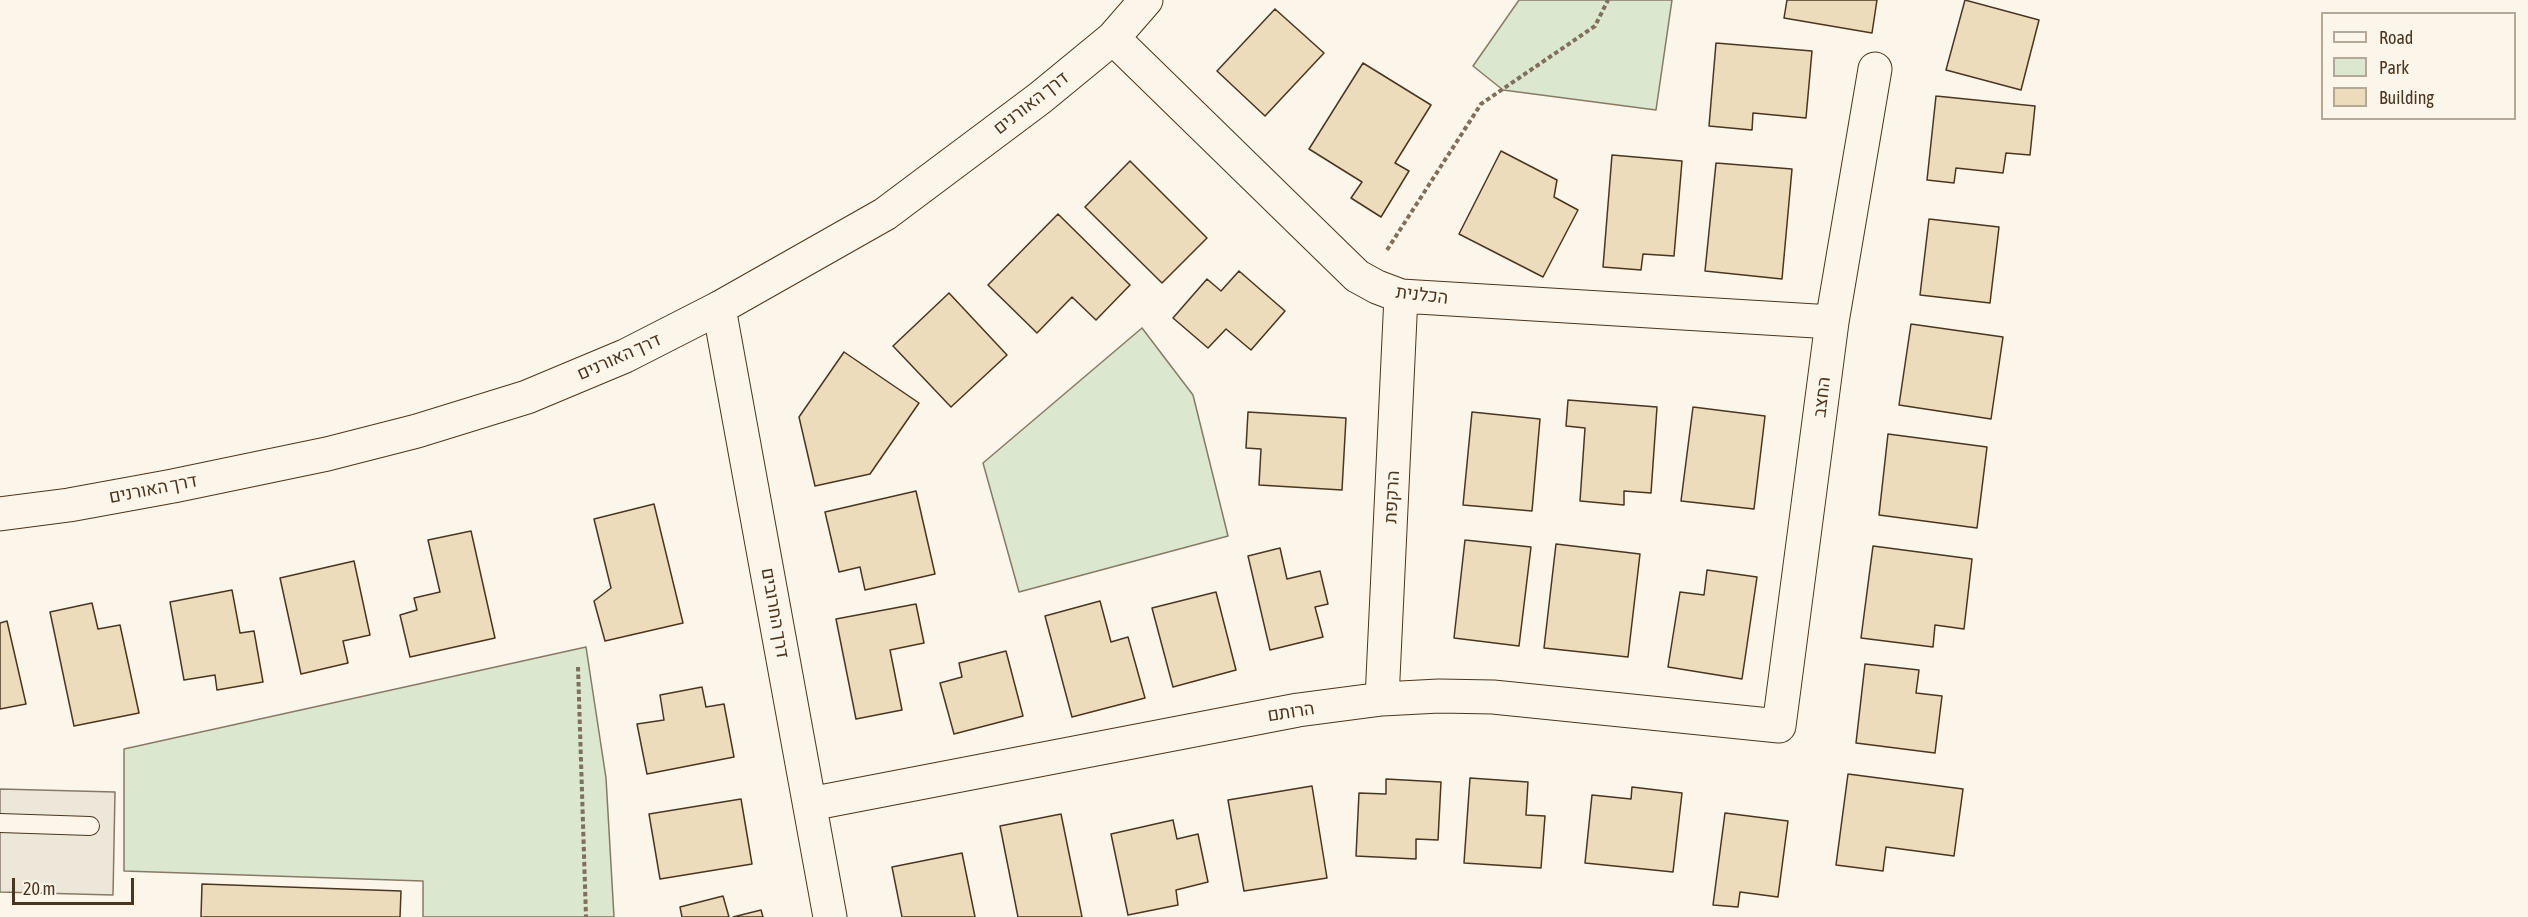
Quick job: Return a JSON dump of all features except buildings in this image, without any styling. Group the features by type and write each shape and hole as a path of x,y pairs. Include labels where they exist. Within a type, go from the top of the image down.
{"street":[{"name":"דרך האורנים","path":"0,514 69,505 173,486 327,454 417,431 538,392 625,356 719,308 885,214 1040,98 1113,38 1146,0"},
{"name":"הכלנית","path":"1113,38 1357,276 1401,296 1832,322"},
{"name":"החצב","path":"1779,726 1832,322 1875,69"},
{"name":"הרקפת","path":"1382,699 1401,296"},
{"name":"דרך החרובים","path":"719,308 830,917"},
{"name":"הרותם","path":"810,804 1298,710 1382,699 1439,696 1493,697 1779,726"}],"lane":[{"path":"0,823 90,826"}],"path":[{"path":"1367,281 1480,104 1595,26 1608,0"},
{"path":"578,667 586,917"}],"green space":[{"path":"1519,0 1672,0 1656,110 1503,90 1473,66"},
{"path":"1142,328 1193,395 1228,536 1019,592 983,463"},
{"path":"586,647 606,778 614,917 423,917 423,881 124,871 124,749"}],"shaded area":[{"path":"0,789 115,792 113,895 0,892"}]}
